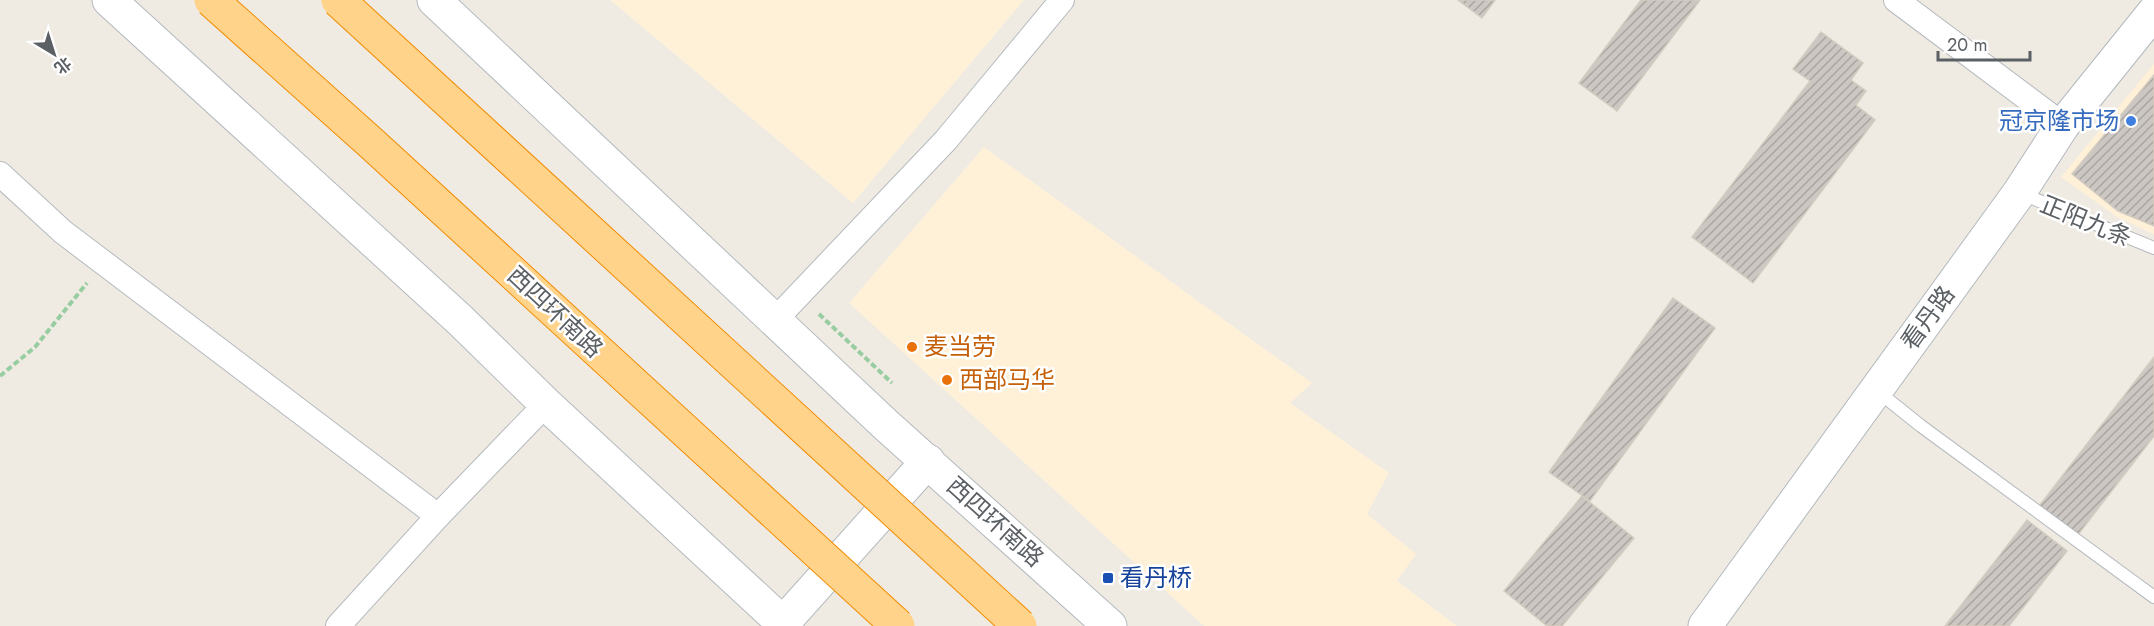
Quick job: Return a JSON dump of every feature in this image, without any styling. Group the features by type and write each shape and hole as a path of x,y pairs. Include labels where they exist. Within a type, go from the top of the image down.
{"highway":[{"name":"西四环南路","path":"212,0 898,626"},
{"path":"338,0 1020,626"}],"street":[{"path":"110,0 451,312 546,404 785,624 928,461"},
{"name":"西四环南路","path":"434,0 774,321 1110,626"},
{"path":"774,321 946,140 1062,0"},
{"path":"1896,0 2063,125"},
{"name":"看丹路","path":"1705,626 2019,193 2063,125 2154,12"},
{"path":"0,174 63,232 438,516"},
{"path":"338,626 438,516 546,404"}],"lane":[{"name":"正阳九条","path":"2019,193 2154,248"},
{"path":"1876,390 1921,426 2154,597"}],"path":[{"path":"0,376 35,347 103,262"}],"shaded area":[{"path":"610,0 1024,0 853,203"},
{"name":"冠京隆市场","path":"2154,64 2154,234 2117,217 2061,177"},
{"path":"984,147 1312,383 1290,403 1389,473 1367,514 1416,554 1397,581 1457,626 1204,626 849,303"}],"building":[{"path":"1458,0 1495,0 1482,18"},
{"path":"1641,0 1700,0 1617,111 1579,83"},
{"path":"1821,32 1863,63 1851,80 1866,91 1856,105 1875,120 1753,283 1692,237 1810,81 1793,69"},
{"name":"冠京隆市场","path":"2154,75 2154,226 2118,211 2072,174"},
{"path":"1673,298 1715,328 1590,501 1549,472"},
{"path":"2154,357 2154,436 2077,536 2039,506"},
{"path":"1582,496 1634,538 1562,626 1547,626 1504,591"},
{"path":"2027,520 2067,551 2009,626 1945,626"}],"place":[{"name":"冠京隆市场","path":"2131,121"},
{"name":"麦当劳","path":"912,347"},
{"name":"西部马华","path":"947,380"},
{"name":"看丹桥","path":"1108,578"}]}
